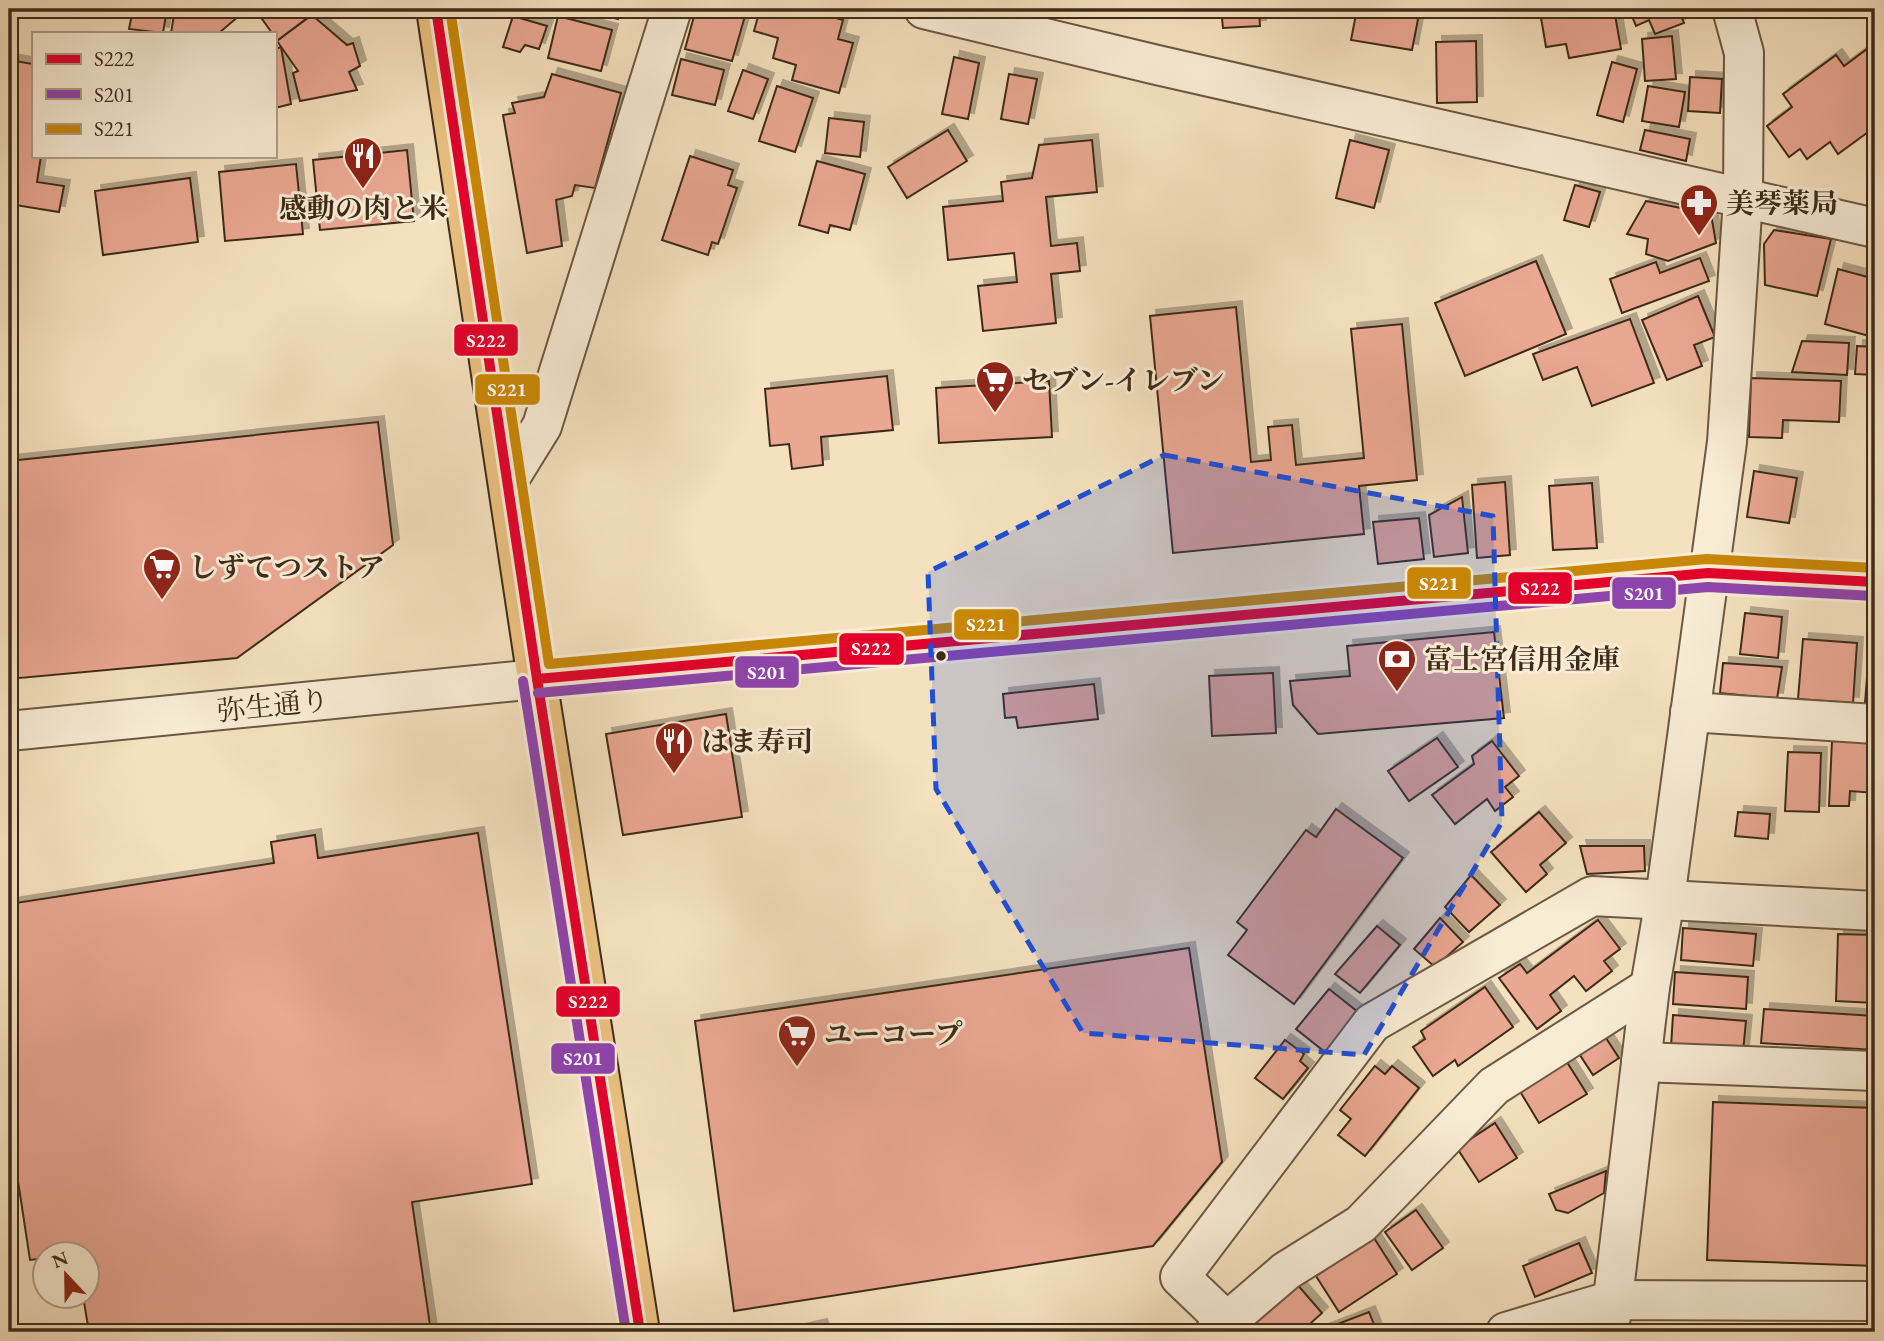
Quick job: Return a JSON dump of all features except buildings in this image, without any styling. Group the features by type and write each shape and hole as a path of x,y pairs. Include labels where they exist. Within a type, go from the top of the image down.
{"highway":[{"path":"436,9 639,1332"}],"street":[{"path":"508,481 542,426 672,9"},
{"path":"924,9 1875,228"},
{"path":"1611,1316 1650,987 1665,899 1727,442 1743,198 1744,53 1732,9"},
{"name":"弥生通り","path":"9,731 537,679 1708,573 1875,582"},
{"path":"1690,712 1875,724"},
{"path":"1650,987 1494,1086 1361,1224 1286,1271 1221,1327 1180,1277 1372,1023 1592,896 1875,911"},
{"path":"1641,1062 1875,1071"},
{"path":"1506,1332 1611,1316 1875,1301"}],"highlighted area":[{"path":"1164,455 1493,516 1502,822 1364,1055 1083,1033 936,789 928,572"}],"transit line":[{"name":"S222","path":"436,9 537,679 640,1332"},
{"name":"S221","path":"450,9 549,664 1707,559 1875,568"},
{"name":"S222","path":"537,679 1708,573 1875,582"},
{"name":"S201","path":"538,693 1708,587 1874,596"},
{"name":"S201","path":"523,681 626,1332"}],"place":[{"name":"感動の肉と米","path":"363,190"},
{"name":"美琴薬局","path":"1699,237"},
{"name":"セブン-イレブン","path":"995,414"},
{"name":"しずてつストア","path":"162,601"},
{"name":"富士宮信用金庫","path":"1397,693"},
{"name":"はま寿司","path":"674,775"},
{"name":"ユーコープ","path":"797,1068"}]}
